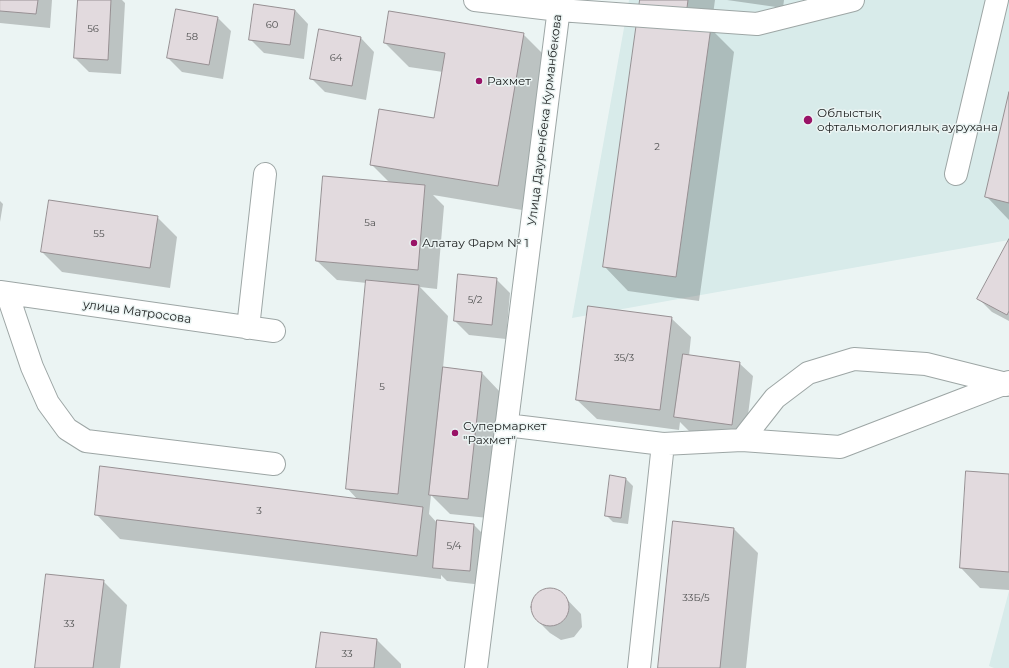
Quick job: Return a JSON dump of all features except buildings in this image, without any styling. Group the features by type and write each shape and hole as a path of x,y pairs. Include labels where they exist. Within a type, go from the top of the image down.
{"street":[{"path":"475,0 560,5 757,24 853,0"},
{"path":"956,174 997,0"},
{"name":"Улица Дауренбека Курманбекова","path":"476,668 560,5"},
{"path":"248,328 265,174"},
{"path":"3,292 32,367 48,403 67,429 86,441 274,464"},
{"name":"улица Матросова","path":"3,292 274,331"},
{"path":"742,440 775,398 808,373 854,359 926,364 1008,385"},
{"path":"506,425 663,444 742,440 840,447 1008,385"},
{"path":"639,668 663,444"}],"shaded area":[{"name":"Облыстық офтальмологиялық аурухана","path":"629,0 1009,0 1009,240 572,318"},
{"path":"1009,591 1009,668 994,668 989,666"}],"place":[{"name":"Рахмет","path":"479,81"},
{"name":"Облыстық офтальмологиялық аурухана","path":"808,120"},
{"name":"Алатау Фарм № 1","path":"414,243"},
{"name":"Супермаркет \"Рахмет\"","path":"455,433"}]}
